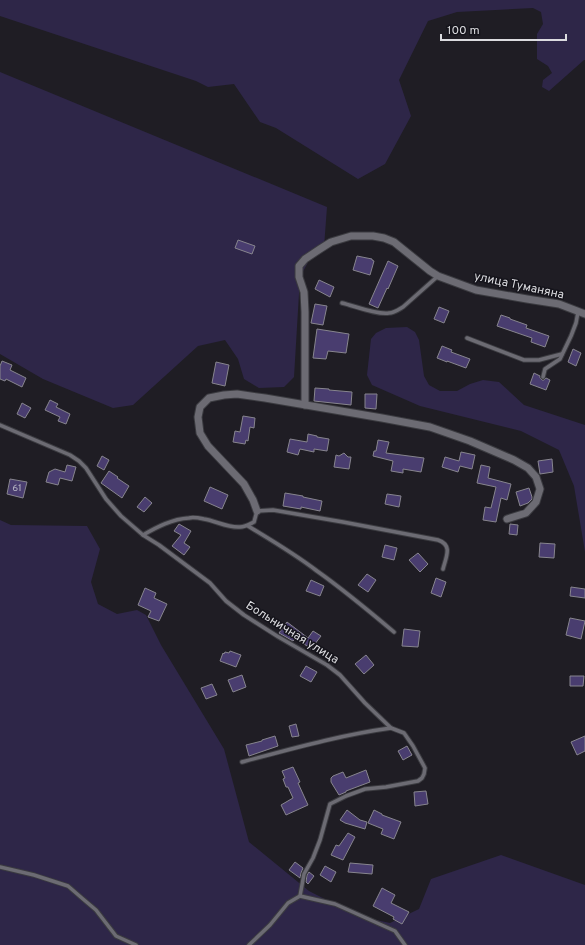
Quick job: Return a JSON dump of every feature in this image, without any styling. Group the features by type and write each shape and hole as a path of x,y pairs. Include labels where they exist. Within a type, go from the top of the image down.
{"street":[{"name":"улица Туманяна","path":"305,405 305,312 304,292 299,277 299,266 305,259 331,242 351,236 373,236 384,238 394,242 438,276 476,290 559,304 582,313"},
{"path":"257,511 244,484 208,446 200,433 198,417 200,407 209,398 230,394 265,398 430,427 470,441 514,460 528,468 536,477 540,489 536,502 526,513 507,519"}],"lane":[{"path":"342,303 382,314 390,313 403,307 438,276"},
{"path":"542,377 545,370 560,359 582,313"},
{"path":"467,338 524,360 540,360 562,354"},
{"name":"Больничная улица","path":"0,425 70,455 79,461 86,468 106,499 120,516 143,535 210,583 226,601 244,615 327,665 340,675 364,703 391,728 404,733 414,746 425,768 422,778 418,781 365,789 330,804 320,840 313,858 304,874 300,896"},
{"path":"143,535 178,519 204,518 226,525 239,527 248,526 254,522 257,511 273,510 438,540 447,546 448,552 443,568"},
{"path":"248,526 317,570 364,606 394,632"},
{"path":"242,762 317,742 391,728"},
{"path":"0,867 34,875 68,886 96,910 116,936 136,945"},
{"path":"250,945 288,904 300,896 335,904 395,931 405,945"}],"shaded area":[{"path":"0,0 585,0 585,60 549,91 542,87 543,80 552,73 548,66 537,59 537,34 543,24 541,12 533,8 457,12 428,21 399,80 411,116 385,164 358,179 276,128 260,122 234,84 208,87 196,81 0,16"},
{"path":"0,72 327,207 324,247 312,255 300,277 294,377 284,387 259,388 244,379 238,359 225,340 198,346 133,405 113,408 43,379 0,354"},
{"path":"407,327 415,332 419,340 424,376 429,385 440,391 457,391 470,384 483,380 499,382 524,405 585,425 585,552 574,486 559,450 521,431 420,406 372,385 367,375 371,339 376,333 386,328"},
{"path":"0,520 11,525 87,526 100,549 91,582 98,604 117,614 137,610 146,615 161,645 224,749 249,842 309,891 358,916 390,923 419,909 431,879 501,855 585,885 585,945 0,945"}],"building":[{"path":"238,240 255,246 252,254 235,248"},
{"path":"357,256 372,259 374,261 370,275 353,270"},
{"path":"388,261 398,266 378,308 369,304"},
{"path":"319,280 334,287 330,297 315,289"},
{"path":"315,304 327,306 323,325 311,323"},
{"path":"439,307 449,311 444,323 434,319"},
{"path":"501,315 527,325 526,328 549,336 545,347 531,342 532,338 497,326"},
{"path":"317,329 349,334 346,353 328,351 326,359 313,358"},
{"path":"442,346 452,350 451,352 470,359 466,368 437,358"},
{"path":"573,349 581,353 576,366 568,362"},
{"path":"2,361 12,365 10,370 26,378 22,387 6,379 5,381 0,379 0,366"},
{"path":"216,362 229,365 225,386 212,383"},
{"path":"534,373 540,376 542,380 546,378 550,380 546,390 530,384"},
{"path":"315,388 352,392 351,405 314,401"},
{"path":"365,394 377,394 376,409 365,408"},
{"path":"50,400 58,404 56,407 70,414 66,424 58,421 60,417 45,410"},
{"path":"22,403 31,408 25,418 17,414"},
{"path":"243,416 255,418 254,428 250,427 248,441 246,440 245,444 233,442 235,431 240,432"},
{"path":"308,434 329,439 327,451 314,449 314,452 300,449 298,455 287,452 290,439 307,442"},
{"path":"378,440 389,442 386,453 424,458 421,472 403,469 403,473 391,471 393,461 373,456 374,451 376,451"},
{"path":"461,452 475,455 472,469 460,466 458,472 442,467 445,457 459,461"},
{"path":"344,453 348,457 351,457 349,469 334,467 336,455 339,456"},
{"path":"102,456 109,460 104,470 97,466"},
{"path":"552,459 553,472 540,474 538,461"},
{"path":"67,465 76,467 72,481 60,478 58,485 46,482 49,472 55,469 65,472"},
{"path":"481,465 490,467 488,478 511,484 507,500 501,498 496,522 483,520 485,507 491,508 496,487 477,483"},
{"path":"109,471 129,486 122,498 101,483"},
{"path":"10,479 27,482 23,498 7,494"},
{"path":"210,487 228,495 222,509 204,501"},
{"path":"529,488 532,499 528,503 520,506 516,492"},
{"path":"285,493 322,501 320,511 301,507 301,509 283,506"},
{"path":"387,494 401,496 399,507 385,504"},
{"path":"145,497 152,503 144,512 137,507"},
{"path":"179,524 191,531 184,543 190,547 184,555 172,546 181,535 174,531"},
{"path":"510,524 518,525 517,535 509,534"},
{"path":"540,543 555,544 554,558 539,557"},
{"path":"385,545 397,548 394,560 382,557"},
{"path":"418,553 428,564 420,572 409,560"},
{"path":"367,574 376,580 368,592 358,585"},
{"path":"436,578 446,582 441,597 431,593"},
{"path":"311,580 324,586 320,596 306,591"},
{"path":"571,587 585,589 585,598 570,596"},
{"path":"145,588 156,593 154,598 167,604 159,621 148,617 151,611 138,605"},
{"path":"570,618 585,621 581,639 566,635"},
{"path":"287,622 308,638 313,631 321,636 311,649 296,638 293,641 279,633"},
{"path":"404,629 420,631 418,647 402,646"},
{"path":"230,651 241,655 236,667 220,661 223,653 229,653"},
{"path":"366,655 374,665 364,674 355,664"},
{"path":"306,666 317,672 311,682 300,676"},
{"path":"242,675 246,687 233,692 228,680"},
{"path":"570,676 584,676 583,686 570,686"},
{"path":"212,684 217,695 206,699 201,688"},
{"path":"296,724 299,736 292,737 289,726"},
{"path":"275,736 278,746 249,756 246,745"},
{"path":"585,736 585,751 577,755 571,742"},
{"path":"407,746 412,755 403,760 398,751"},
{"path":"293,767 300,782 298,783 308,805 286,815 281,805 293,798 288,787 286,787 283,779 285,778 282,771"},
{"path":"366,770 370,782 339,795 331,782 331,778 333,776 343,772 346,778"},
{"path":"426,791 428,804 415,806 414,792"},
{"path":"347,810 360,820 367,822 365,829 340,820"},
{"path":"374,810 382,815 401,822 394,839 381,834 383,829 368,823"},
{"path":"348,833 355,837 343,860 331,855 336,845 339,846"},
{"path":"295,862 303,868 300,878 289,870"},
{"path":"350,863 373,865 372,874 348,872"},
{"path":"325,866 336,872 331,882 320,875"},
{"path":"309,872 314,876 308,884 306,882"},
{"path":"382,888 395,895 391,903 409,912 402,924 393,919 394,917 373,906"}]}
